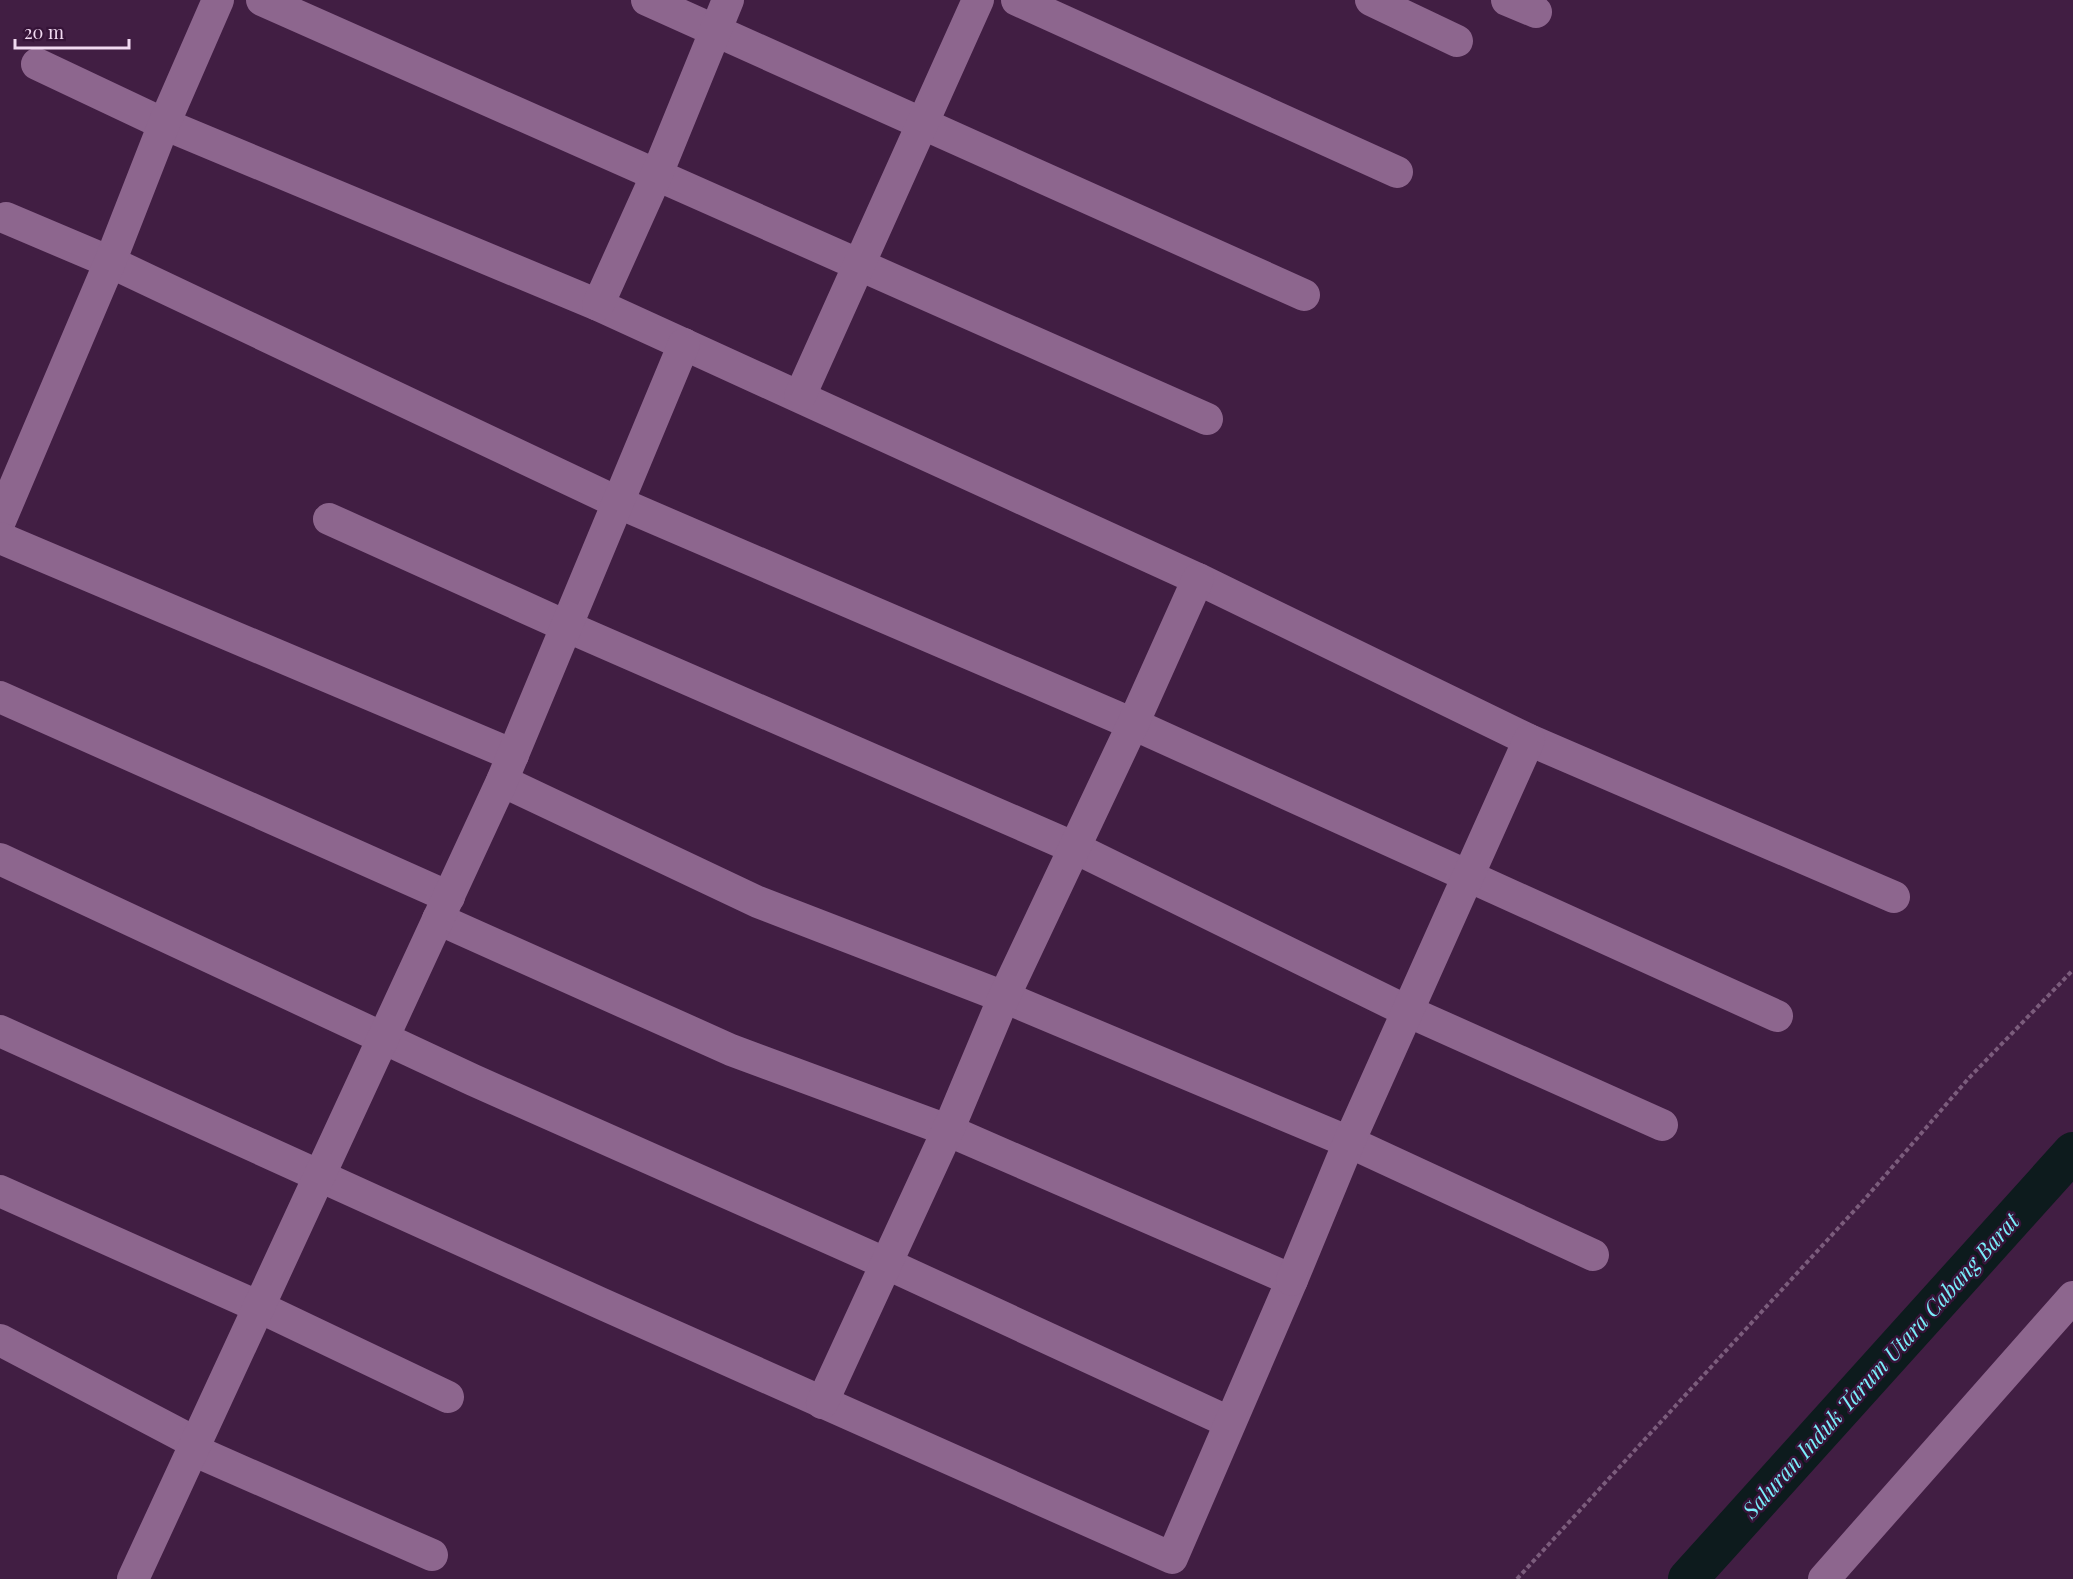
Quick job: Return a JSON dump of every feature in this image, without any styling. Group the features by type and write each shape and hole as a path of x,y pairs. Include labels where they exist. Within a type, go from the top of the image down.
{"street":[{"path":"0,521 110,262 164,124 218,0"},
{"path":"262,0 1207,419"},
{"path":"646,0 1304,295"},
{"path":"598,305 657,174 714,29 728,0"},
{"path":"800,396 978,0"},
{"path":"1017,0 1397,172"},
{"path":"1371,0 1457,41"},
{"path":"1507,0 1536,12"},
{"path":"37,64 164,124 598,305 1198,579 1529,740 1894,897"},
{"path":"6,218 110,262 619,503 1133,724 1777,1016"},
{"path":"133,1579 508,768 684,344"},
{"path":"329,519 568,627 1075,848 1407,1011 1662,1125"},
{"path":"0,538 508,768 759,902 1004,998 1349,1142 1593,1255"},
{"path":"822,1403 947,1130 1004,998 1133,724 1198,579"},
{"path":"0,697 443,908 731,1050 947,1130 1292,1280"},
{"path":"0,1031 822,1403 1172,1558 1349,1142 1529,740"},
{"path":"0,860 1229,1422"},
{"path":"0,1191 259,1307 448,1397"},
{"path":"1824,1579 2073,1297"},
{"path":"0,1340 194,1447 432,1555"}],"path":[{"path":"1517,1579 1856,1209 1968,1079 2073,970"}],"waterway":[{"name":"Saluran Induk Tarum Utara Cabang Barat","path":"1688,1579 2073,1152"}]}
